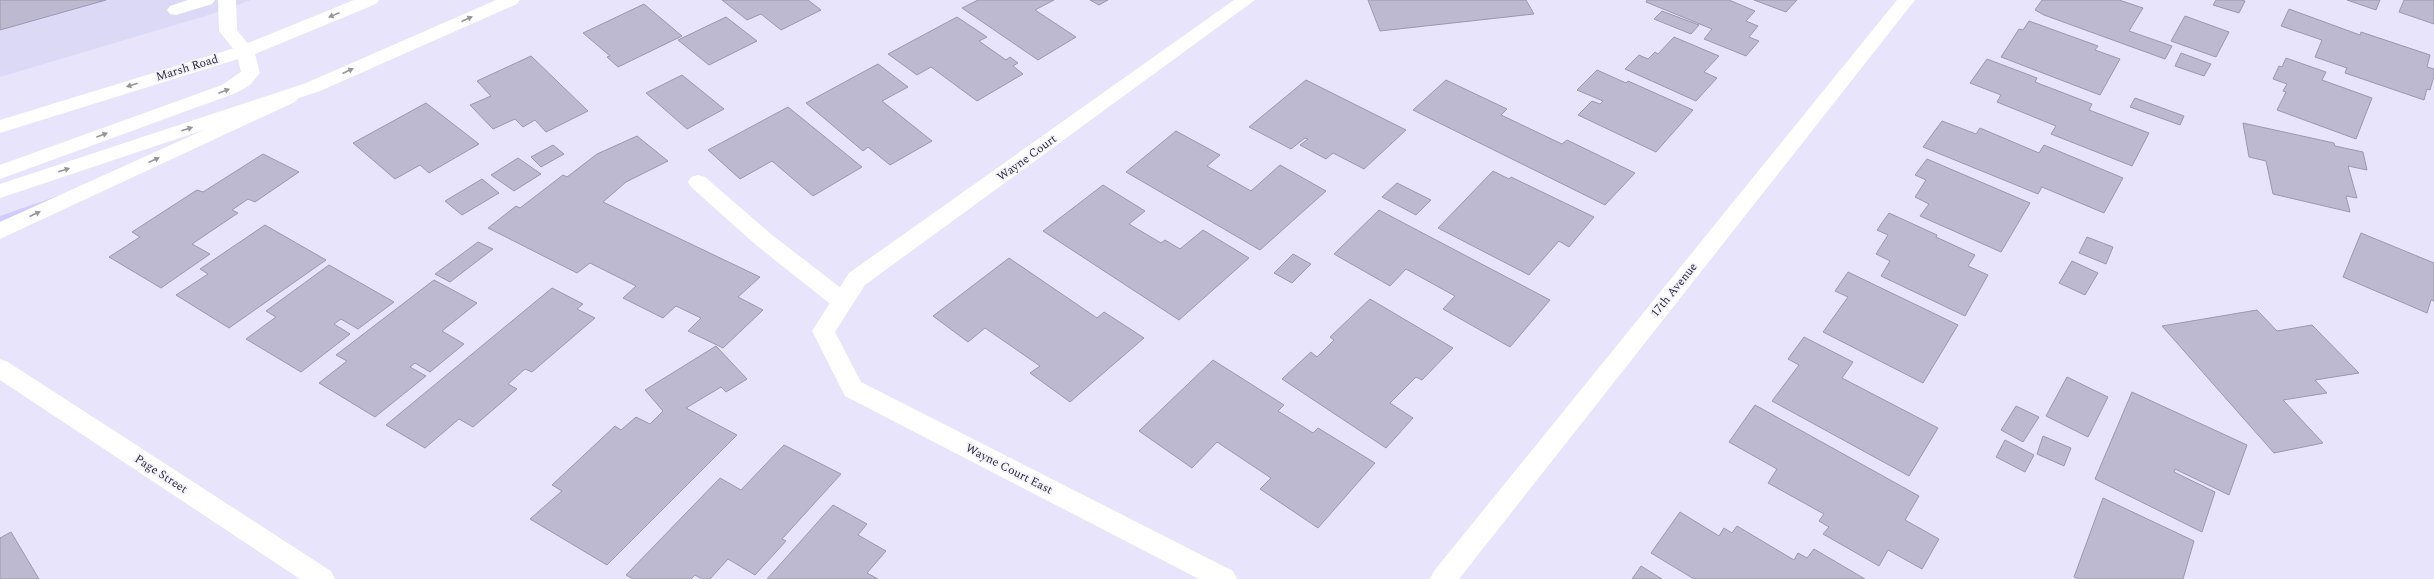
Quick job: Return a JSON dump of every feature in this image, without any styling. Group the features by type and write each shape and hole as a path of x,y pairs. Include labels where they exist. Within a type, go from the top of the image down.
{"street":[{"path":"176,10 206,0"},
{"path":"0,172 229,89 243,81 251,73 245,50 228,30 227,0"},
{"name":"Marsh Road","path":"0,127 245,50 370,0"},
{"path":"0,231 313,87 511,0"},
{"name":"Wayne Court","path":"823,331 857,279 1246,0"},
{"name":"17th Avenue","path":"1443,579 1906,0"},
{"path":"0,191 313,87"},
{"path":"698,182 764,240 842,301"},
{"name":"Wayne Court East","path":"823,331 853,389 1224,579"},
{"name":"Page Street","path":"0,368 322,579"}],"shaded area":[{"path":"0,0 251,0 212,14 0,77"},
{"path":"78,189 0,222 0,216"}],"building":[{"path":"0,0 106,0 0,30"},
{"path":"722,0 808,0 821,10 781,30 761,14 747,20"},
{"path":"978,0 1054,0 1035,10 1076,37 1038,60 962,8"},
{"path":"1090,0 1108,0 1099,5"},
{"path":"1368,0 1526,0 1534,14 1380,31"},
{"path":"1647,0 1729,0 1755,11 1746,21 1758,26 1749,37 1759,41 1746,56 1704,39 1712,29 1646,2"},
{"path":"1754,0 1797,0 1786,12"},
{"path":"2042,0 2119,0 2143,8 2129,31 2172,46 2165,59 2044,15 2035,10"},
{"path":"2216,0 2245,1 2239,13 2213,5"},
{"path":"2347,0 2380,0 2376,10"},
{"path":"2404,0 2434,0 2434,24 2399,12"},
{"path":"644,4 682,36 618,67 607,57 610,56 583,33"},
{"path":"2289,9 2360,35 2361,32 2430,55 2427,67 2434,69 2434,76 2430,90 2427,89 2424,100 2345,73 2347,68 2315,57 2322,40 2281,26"},
{"path":"1662,11 1699,25 1691,34 1654,19"},
{"path":"2185,16 2229,32 2216,57 2171,41"},
{"path":"726,17 757,41 709,65 678,40"},
{"path":"957,17 987,37 979,41 1006,60 1010,57 1018,63 1013,66 1023,74 977,101 931,67 917,75 888,54"},
{"path":"2029,21 2098,46 2095,50 2120,59 2100,95 2001,57 2019,29 2023,30"},
{"path":"1674,37 1719,56 1704,72 1717,78 1696,101 1625,69 1639,55 1648,59 1655,52 1658,54"},
{"path":"2181,53 2211,64 2204,76 2175,66"},
{"path":"531,56 588,111 546,132 535,120 523,127 515,119 493,129 470,105 491,96 477,81"},
{"path":"2286,58 2326,72 2322,80 2372,98 2356,139 2277,110 2286,92 2283,91 2287,84 2273,79 2279,66 2282,67"},
{"path":"1987,59 2037,78 2035,82 2092,104 2089,110 2149,133 2132,166 2051,134 2056,126 1997,102 2001,95 1970,83"},
{"path":"878,64 908,87 882,101 932,141 890,165 868,147 863,151 806,103"},
{"path":"1597,70 1626,83 1628,81 1693,110 1656,152 1578,115 1592,101 1600,104 1603,101 1577,90"},
{"path":"682,75 724,109 687,129 646,93"},
{"path":"1306,80 1406,130 1364,169 1333,153 1326,159 1300,145 1308,139 1305,138 1291,149 1249,127"},
{"path":"1446,80 1507,109 1501,115 1562,144 1567,140 1635,173 1605,205 1413,110"},
{"path":"2135,98 2184,116 2180,125 2130,107"},
{"path":"426,103 479,144 429,173 420,165 395,179 353,143"},
{"path":"788,107 862,167 813,196 772,161 740,179 708,150"},
{"path":"1942,121 1976,134 1980,128 2039,153 2044,145 2123,178 2104,213 2042,187 2038,194 1923,147"},
{"path":"2243,123 2334,143 2335,146 2363,152 2367,170 2348,166 2357,198 2346,196 2350,212 2273,194 2266,161 2249,157"},
{"path":"1176,131 1220,155 1207,166 1251,191 1280,165 1326,191 1260,250 1126,172"},
{"path":"637,136 668,161 626,182 603,202 760,277 738,297 763,310 723,348 688,331 701,318 676,306 663,318 623,298 636,286 590,263 577,273 488,228 516,206 520,208 563,175 567,177 597,154"},
{"path":"553,145 564,154 541,167 531,157"},
{"path":"263,154 299,172 255,202 248,199 232,210 238,213 192,244 210,254 161,288 109,257 140,237 132,232 197,190 203,192"},
{"path":"518,158 541,174 514,191 491,175"},
{"path":"1927,159 2030,203 2001,252 1920,216 1929,204 1915,197 1926,180 1915,175"},
{"path":"1493,171 1509,179 1511,177 1594,217 1569,247 1559,241 1529,275 1438,228"},
{"path":"482,179 499,193 462,215 445,201"},
{"path":"1397,183 1431,200 1416,215 1382,197"},
{"path":"1103,185 1145,211 1129,224 1161,243 1165,240 1180,249 1203,230 1249,258 1179,320 1043,231"},
{"path":"1379,210 1550,300 1510,347 1443,309 1455,296 1406,269 1390,286 1334,254"},
{"path":"1889,213 1937,235 1936,237 1975,255 1968,266 1988,275 1965,316 1881,276 1890,261 1876,254 1888,235 1877,230"},
{"path":"265,225 326,260 229,328 176,295 208,274 200,269"},
{"path":"2361,233 2434,263 2434,301 2431,300 2427,313 2343,277"},
{"path":"2087,237 2113,247 2106,264 2079,253"},
{"path":"478,242 493,249 450,282 435,274"},
{"path":"1293,254 1311,264 1292,283 1274,273"},
{"path":"1009,258 1097,318 1104,312 1144,338 1070,402 1030,373 1040,366 985,328 968,342 933,316"},
{"path":"2072,261 2098,273 2085,295 2059,283"},
{"path":"329,265 394,302 358,329 341,319 334,324 350,334 301,372 246,339 276,317 266,311"},
{"path":"1848,272 1958,325 1923,383 1823,332 1848,297 1835,291"},
{"path":"434,280 477,303 442,331 464,344 430,372 415,363 410,367 426,376 375,417 319,383 347,361 336,355"},
{"path":"552,288 583,304 577,309 595,318 532,372 525,369 508,384 517,389 473,427 459,419 425,448 386,425"},
{"path":"1370,299 1453,348 1422,380 1416,377 1390,403 1413,418 1386,448 1282,379 1311,352 1317,357 1334,340 1330,337"},
{"path":"2257,310 2277,331 2312,325 2359,373 2315,380 2327,393 2283,400 2323,443 2274,453 2162,326"},
{"path":"1804,337 1853,362 1842,378 1938,428 1909,476 1772,401 1799,365 1788,359"},
{"path":"716,346 747,379 726,392 721,387 686,408 737,435 607,565 530,519 562,491 552,485 615,426 621,430 636,417 650,424 663,411 645,390"},
{"path":"1213,360 1284,405 1278,411 1313,433 1318,428 1375,463 1318,528 1260,489 1271,478 1217,442 1192,468 1139,431"},
{"path":"2067,377 2108,397 2088,437 2046,416"},
{"path":"2132,392 2247,445 2229,495 2175,469 2174,472 2215,492 2202,532 2095,479"},
{"path":"1755,405 1919,496 1905,520 1939,539 1922,569 1888,550 1879,566 1823,534 1829,527 1819,521 1824,514 1768,483 1777,469 1729,442"},
{"path":"2016,406 2039,417 2023,442 2001,430"},
{"path":"2043,436 2071,448 2064,466 2037,454"},
{"path":"2005,440 2034,455 2025,472 1996,457"},
{"path":"784,445 841,474 782,539 786,541 755,575 728,559 710,579 702,579 695,575 691,579 633,579 626,575 720,478 741,490"},
{"path":"2103,498 2194,541 2183,579 2079,579 2074,577"},
{"path":"833,505 867,524 858,535 886,551 867,573 878,579 767,579"},
{"path":"1680,512 1719,536 1724,528 1732,533 1737,526 1794,560 1798,553 1807,558 1814,549 1865,579 1694,579 1651,553"},
{"path":"11,532 39,579 0,579 0,538"},
{"path":"1641,566 1662,579 1632,579"}]}
